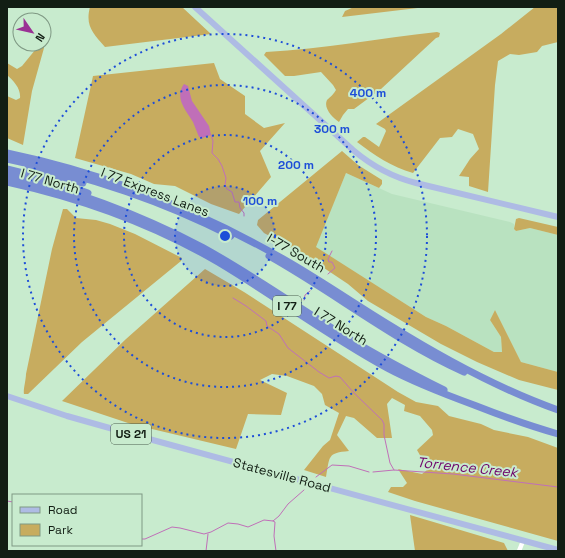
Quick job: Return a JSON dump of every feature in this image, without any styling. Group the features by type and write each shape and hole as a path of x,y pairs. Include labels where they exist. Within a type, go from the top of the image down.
{"highway":[{"name":"I-77 South","path":"7,153 108,180 161,199 212,221 293,265 402,333 496,385 558,410"},
{"name":"I 77 Express Lanes","path":"7,159 71,175 142,197 193,218 243,242 290,269 420,350 453,367 496,385"},
{"path":"7,165 142,197"},
{"path":"7,169 51,180 75,188 137,216"},
{"name":"I 77","path":"7,175 73,193 137,216 171,232 220,257 359,345 473,405"},
{"name":"I 77 North","path":"7,182 83,203 135,222 174,239 234,272 341,341 383,366 435,391 518,422 558,434"}],"main road":[{"path":"195,7 353,150 381,170 416,184 558,217"},
{"name":"Statesville Road","path":"7,396 117,430 558,550"}],"street":[{"path":"519,551 523,541"}],"shaded area":[{"path":"184,84 188,86 192,101 209,126 211,135 202,138 199,137 193,122 182,104 180,94"},
{"path":"346,173 392,194 510,222 514,224 514,229 516,231 530,228 558,235 558,372 521,362 495,310 490,320 501,337 502,352 494,352 426,317 315,247"}],"green space":[{"path":"90,7 182,7 211,34 105,47 91,29 89,24"},
{"path":"354,7 426,7 342,17 345,11"},
{"path":"535,7 558,7 558,42 542,46 537,52 519,55 510,54 498,61 488,192 469,186 469,177 459,176 470,159 479,149 473,134 458,129 452,137 440,138 413,173 384,160 357,142 365,137 379,147 386,131 376,124 501,34"},
{"path":"437,32 440,33 439,37 436,38 381,89 354,109 348,109 339,122 326,106 327,100 336,90 321,72 285,76 264,55 266,52"},
{"path":"33,52 43,52 32,91 23,145 7,138 7,96 16,100 20,98 20,95 16,85 7,75 7,63 17,69 22,66"},
{"path":"214,63 220,79 245,96 245,114 264,128 285,123 260,151 271,177 239,214 211,204 175,186 154,184 131,174 75,158 93,76"},
{"path":"342,151 358,165 382,180 382,184 379,188 346,173 316,247 426,317 494,352 502,352 501,337 490,320 495,310 521,362 558,372 558,390 519,380 477,362 441,344 368,301 348,284 303,254 264,233 257,225 258,220"},
{"path":"63,209 67,209 76,218 96,220 135,234 182,258 181,261 82,342 28,394 24,394 26,374 52,249"},
{"path":"519,218 558,227 558,235 530,228 516,231 514,229 516,219"},
{"path":"205,269 244,292 398,392 416,402 438,406 449,416 481,424 494,430 528,437 558,448 558,541 388,492 391,487 403,487 407,483 398,469 422,474 431,467 421,457 417,450 433,435 432,430 420,416 404,411 405,405 392,398 387,404 392,438 377,438 354,418 346,416 337,435 349,451 337,453 331,457 328,464 326,477 304,470 323,446 330,440 339,413 325,405 322,394 314,386 287,376 272,374 260,380 287,393 281,415 248,414 236,449 131,424 62,401 126,339"},
{"path":"410,515 504,543 508,551 415,551"}],"waterway":[{"path":"211,135 213,141 212,153 222,166 226,178 225,185 227,189 232,192 235,202 239,202 244,216"},
{"path":"328,274 335,268 332,262 329,262 328,259 332,251"},
{"path":"304,300 305,295 310,291"},
{"path":"233,298 266,321 267,326 279,334 288,348 319,372 329,378 336,376 340,377 382,420 384,424 384,435 390,463 394,470"},
{"name":"Torrence Creek","path":"316,477 332,465 349,466 369,472"},
{"name":"Torrence Creek","path":"373,472 394,470 453,474 558,487"},
{"name":"Torrence Creek","path":"142,539 172,527 204,534 228,523 248,527 264,520 273,521 288,504 304,490"},
{"path":"7,501 12,502"},
{"path":"273,521 275,522 274,536 276,551"},
{"name":"Torrence Creek","path":"206,551 208,534"}]}
